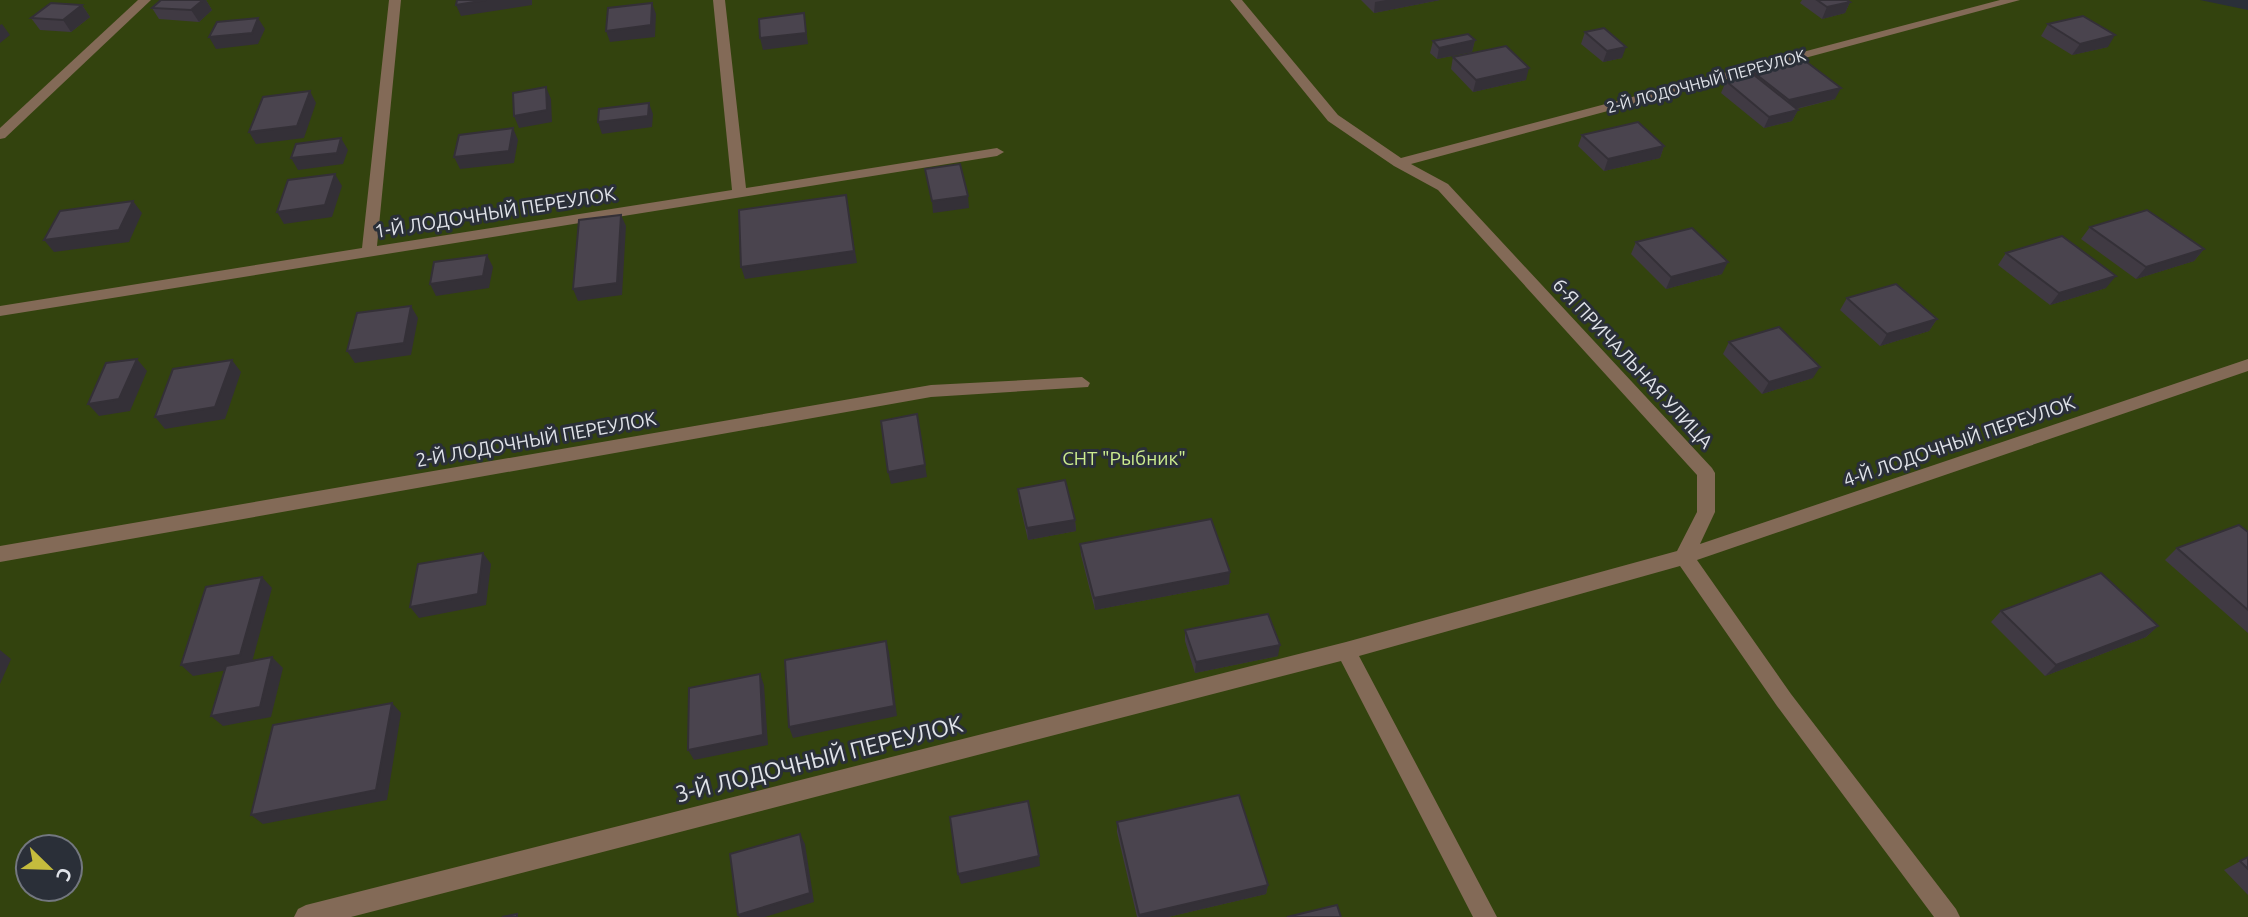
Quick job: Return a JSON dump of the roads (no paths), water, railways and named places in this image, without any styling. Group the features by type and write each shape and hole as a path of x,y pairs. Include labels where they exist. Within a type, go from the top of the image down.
{"street":[{"path":"0,135 145,0"},
{"path":"369,252 395,0"},
{"path":"719,0 738,192"},
{"name":"6-Я ПРИЧАЛЬНАЯ УЛИЦА","path":"1236,0 1333,118 1399,163 1443,187 1706,474 1706,512 1684,557"},
{"name":"2-Й ЛОДОЧНЫЙ ПЕРЕУЛОК","path":"1399,163 2014,0"},
{"name":"1-Й ЛОДОЧНЫЙ ПЕРЕУЛОК","path":"0,311 997,152"},
{"name":"4-Й ЛОДОЧНЫЙ ПЕРЕУЛОК","path":"1346,651 1684,557 2248,365"},
{"name":"2-Й ЛОДОЧНЫЙ ПЕРЕУЛОК","path":"0,554 931,391 1082,383"},
{"path":"1684,557 1784,700 1948,917"},
{"path":"1346,651 1485,917"},
{"name":"3-Й ЛОДОЧНЫЙ ПЕРЕУЛОК","path":"306,917 1346,651"}],"park label":[{"name":"СНТ \"Рыбник\"","path":"1124,458"}]}
